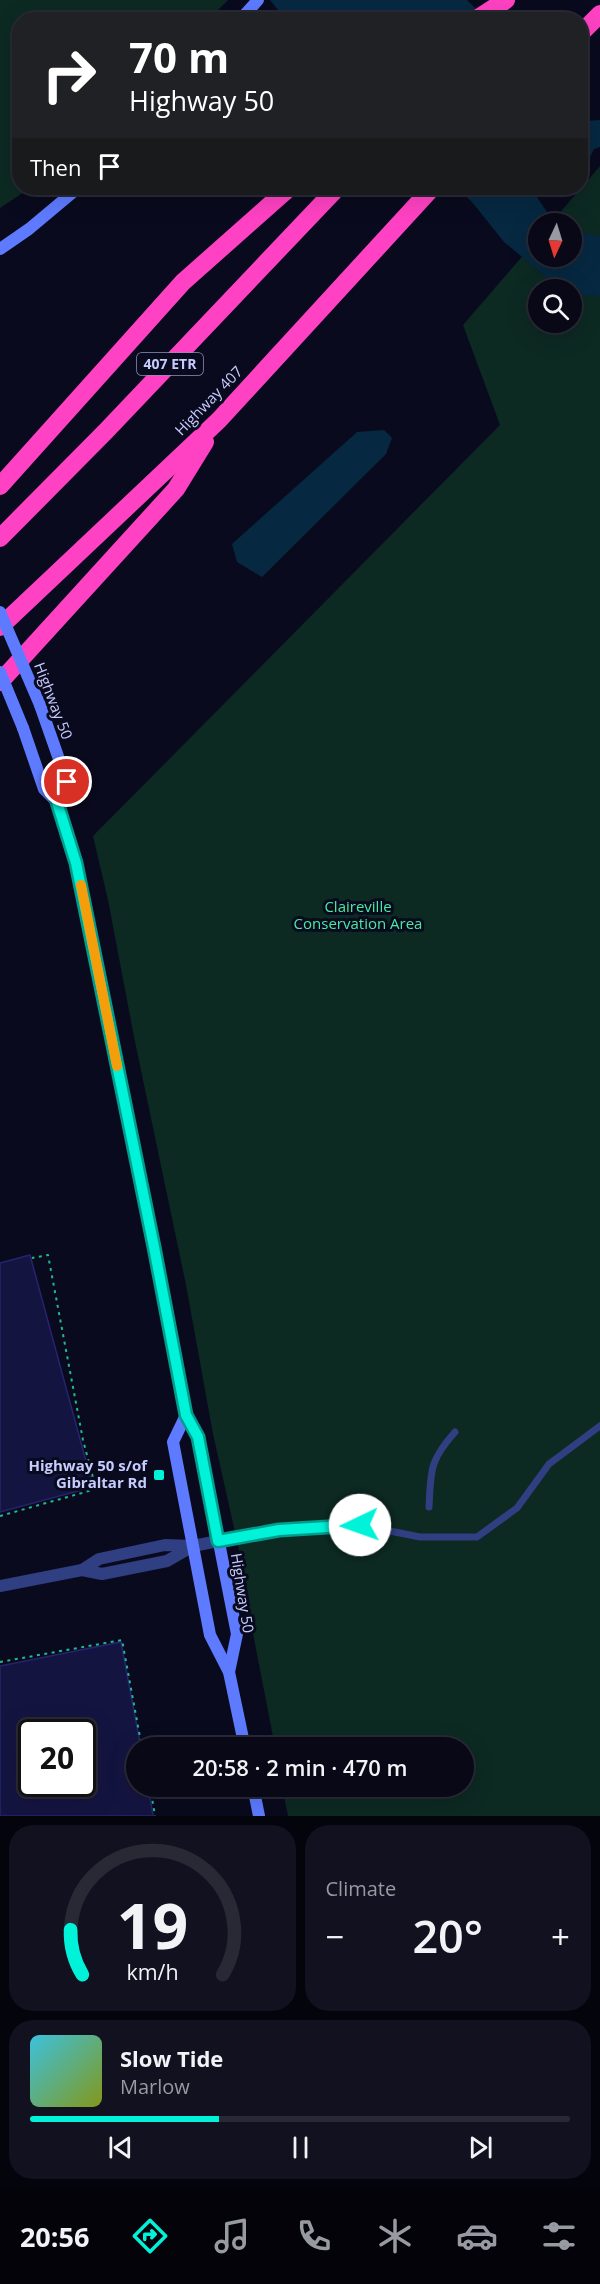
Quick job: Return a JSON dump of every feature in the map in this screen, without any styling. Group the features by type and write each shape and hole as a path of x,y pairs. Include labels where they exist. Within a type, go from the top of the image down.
{"highway":[{"path":"487,12 506,0"},
{"path":"500,12 511,0"},
{"path":"588,26 600,14"},
{"path":"0,486 183,282 282,195"},
{"name":"407 ETR","path":"0,538 106,431 330,195"},
{"name":"Highway 407","path":"0,627 219,420 425,195"},
{"path":"0,682 176,489 219,420"}],"main road":[{"path":"247,12 258,0"},
{"path":"0,249 69,195"},
{"name":"Highway 50","path":"0,612 40,705 67,782 57,802"},
{"name":"Highway 50","path":"0,672 23,728 44,789 57,802 78,874 186,1415 198,1437 237,1634 229,1672"},
{"name":"Highway 50","path":"186,1415 173,1442 210,1635 229,1672 243,1737"},
{"path":"255,1797 259,1816"}],"street":[{"path":"0,1586 82,1570 102,1574 167,1561 193,1546 218,1541"}],"lane":[{"path":"218,1541 279,1530 360,1525 420,1537 477,1537 517,1508 549,1464 600,1425"},
{"path":"429,1507 433,1462 454,1432"},
{"path":"360,1525 363,1501"}],"path":[{"path":"0,1516 96,1489 83,1440 48,1254 32,1258"},
{"path":"0,1662 122,1640 140,1737"},
{"path":"152,1797 155,1816"}],"green space":[{"path":"0,0 228,0 216,12 12,12 12,195 20,195 0,208"},
{"name":"Claireville Conservation Area","path":"600,166 600,1816 288,1816 284,1797 474,1797 474,1737 273,1737 250,1618 246,1581 213,1434 186,1285 93,836 500,425 463,325 528,250 528,267 582,267 582,213 560,213 575,195 588,195 588,180"}],"water":[{"path":"270,0 467,0 479,12 279,12"},
{"path":"600,120 600,147 594,149 588,161 588,121"},
{"path":"464,195 536,195 549,213 528,213 528,262 504,242"},
{"path":"582,232 600,236 600,296 582,295 582,279 549,279 534,267 582,267"},
{"path":"384,430 392,438 386,454 262,577 237,562 232,544 357,432"}],"building":[{"path":"30,1255 93,1487 0,1512 0,1263"},
{"path":"121,1642 139,1737 126,1737 126,1797 150,1797 153,1816 0,1816 0,1666"}],"slow traffic":[{"path":"81,885 117,1066"}],"place":[{"name":"Highway 50 s/of Gibraltar Rd","path":"159,1475"}],"route":[{"path":"67,782 57,802 76,863 186,1415 198,1437 218,1541 279,1530 360,1525"}]}
